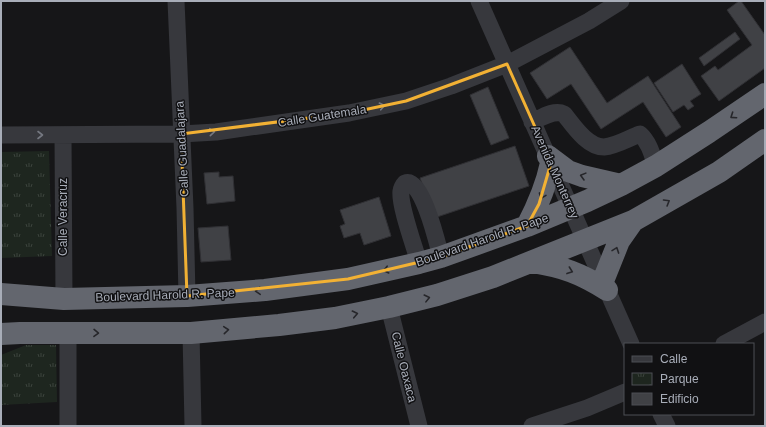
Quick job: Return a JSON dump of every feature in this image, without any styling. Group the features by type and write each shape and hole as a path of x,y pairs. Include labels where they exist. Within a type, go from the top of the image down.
{"highway":[{"name":"Boulevard Harold R. Pape","path":"4,292 64,299 187,296 266,290 348,279 419,263 441,257 527,226 621,185 656,166 710,132 765,94"},
{"path":"1,345 11,333 191,333 279,325 335,318 437,295 493,277 633,221 719,172 765,142"},
{"path":"527,226 541,198 549,160 568,171 582,176 621,185"},
{"path":"532,262 567,270 605,285 619,241 633,221"}],"street":[{"name":"Calle Guadalajara","path":"176,1 185,208 187,296"},
{"name":"Avenida Monterrey","path":"479,1 631,343"},
{"name":"Calle Guatemala","path":"1,135 181,134 216,132 349,113 406,101 451,86 507,64 589,21 621,1"},
{"path":"532,122 552,113 560,112 564,114 581,135 588,141 603,147 640,134 644,137 648,144 656,166"},
{"name":"Calle Veracruz","path":"63,135 64,299"},
{"path":"419,263 402,202 401,191 406,183 416,186 420,194 427,209 441,257"},
{"name":"Calle Oaxaca","path":"389,307 419,426"},
{"path":"726,343 765,322"},
{"path":"68,332 68,426"},
{"path":"191,333 193,426"},
{"path":"532,426 587,408 624,392"},
{"path":"662,415 667,426"}],"highlighted area":[{"path":"507,64 551,163 539,204 527,226 441,257 348,279 187,296 181,134 349,113 406,101"}],"green space":[{"path":"49,151 52,256 1,258 1,152"},
{"path":"26,345 56,345 57,402 1,405 1,355"}],"building":[{"path":"741,1 765,35 765,68 719,101 701,76 715,66 718,70 752,45 727,10"},
{"path":"735,32 740,39 704,66 699,58"},
{"path":"570,47 607,103 648,76 681,127 666,137 643,102 601,129 571,84 547,99 530,73"},
{"path":"682,64 701,94 690,101 694,106 688,110 684,105 673,112 654,83"},
{"path":"488,87 509,138 491,145 470,95"},
{"path":"515,146 529,186 434,218 420,178"},
{"path":"219,172 219,177 233,176 235,201 207,204 204,173"},
{"path":"379,197 391,236 364,245 360,233 344,238 340,226 345,224 340,210"},
{"path":"228,226 231,260 201,262 198,228"}]}
